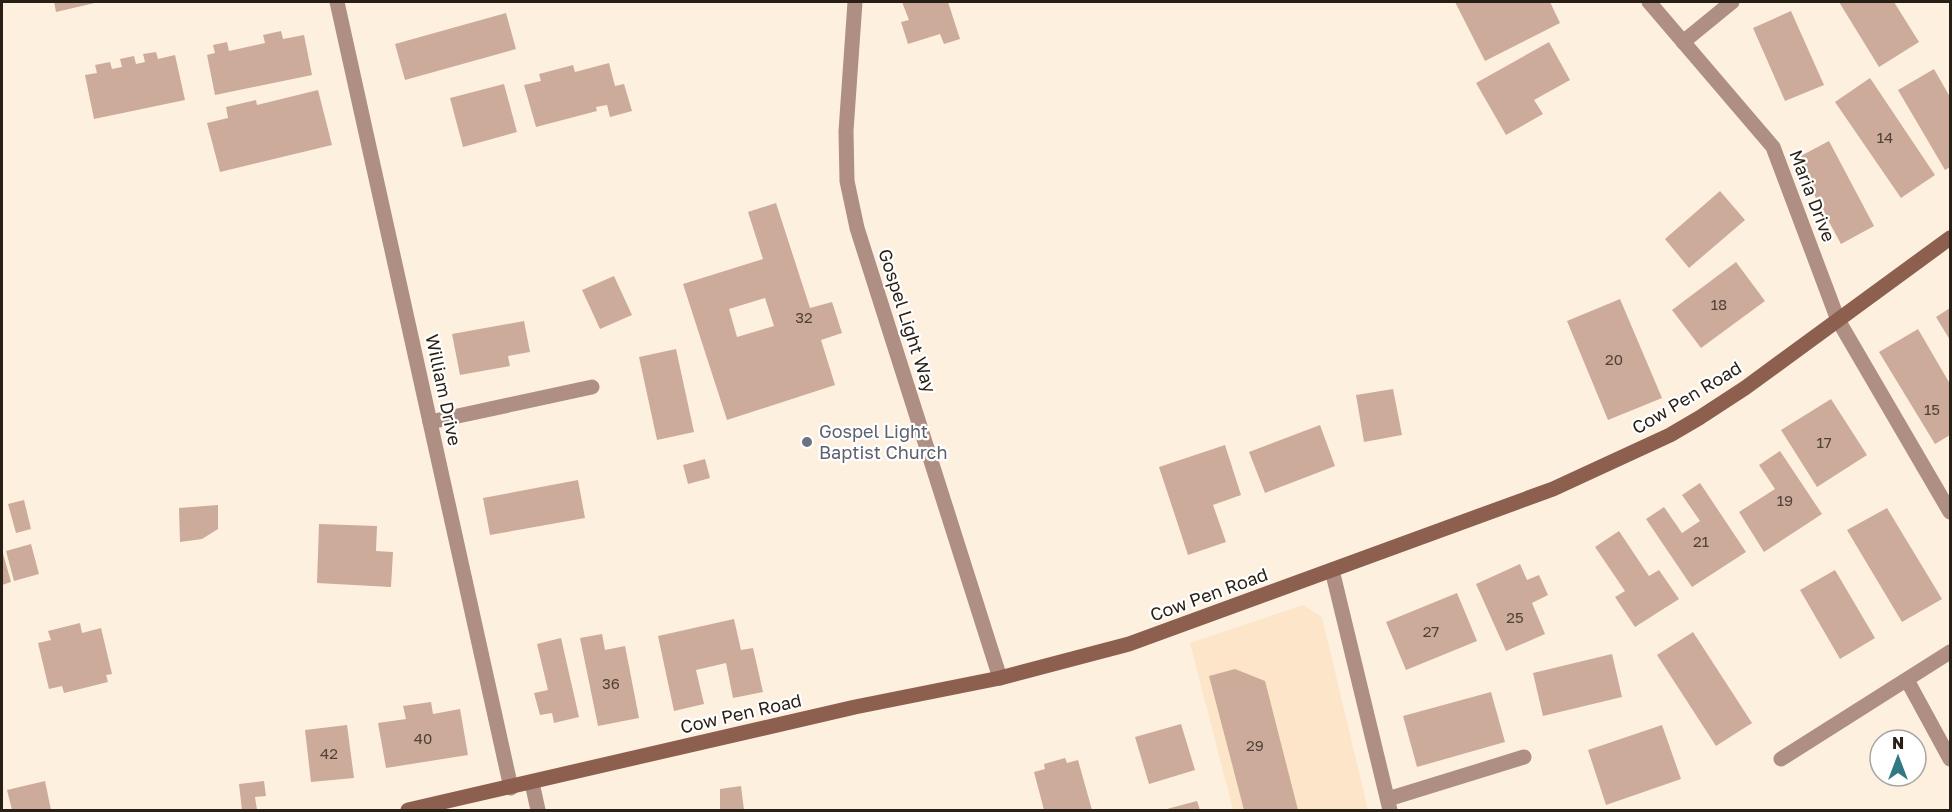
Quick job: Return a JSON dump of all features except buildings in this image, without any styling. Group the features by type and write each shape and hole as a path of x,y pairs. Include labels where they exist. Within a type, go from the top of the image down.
{"main road":[{"name":"Cow Pen Road","path":"408,810 855,707 1000,678 1129,644 1553,489 1670,435 1745,388 1950,238"}],"street":[{"name":"William Drive","path":"337,2 511,788"},
{"name":"Gospel Light Way","path":"855,2 846,141 847,181 857,228 1000,678"},
{"name":"Maria Drive","path":"1649,2 1773,147 1838,320 1950,512"},
{"path":"1683,42 1732,2"},
{"path":"430,422 592,387"},
{"path":"1332,570 1389,805 1524,757"},
{"path":"1781,759 1950,652"},
{"path":"1907,680 1950,759"},
{"path":"532,783 538,810"}],"shaded area":[{"path":"1303,605 1322,617 1368,810 1233,810 1190,643"}],"place":[{"name":"Gospel Light Baptist Church","path":"807,442"}]}
